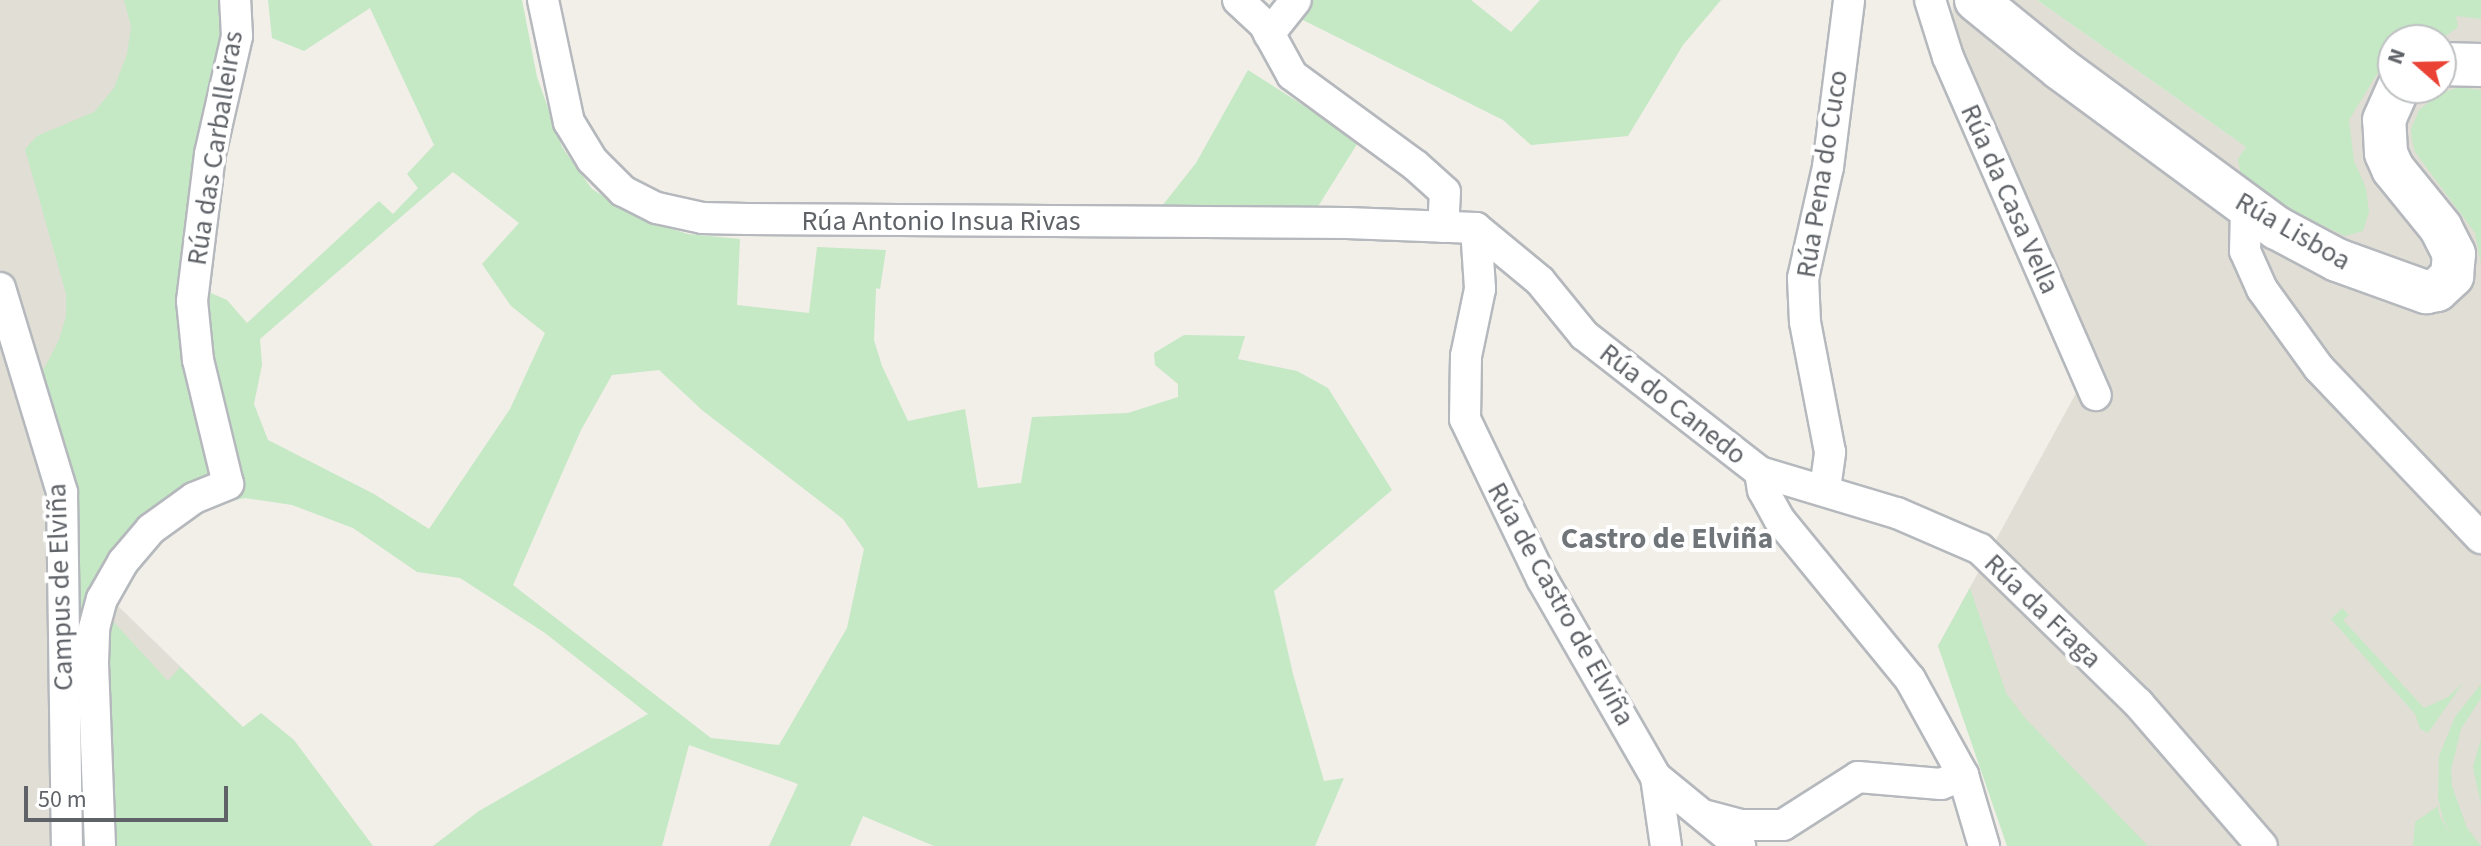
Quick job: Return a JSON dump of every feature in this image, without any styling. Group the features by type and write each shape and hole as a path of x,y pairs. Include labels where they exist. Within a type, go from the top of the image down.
{"street":[{"name":"Rúa das Carballeiras","path":"100,846 93,663 94,628 102,599 123,562 151,529 194,498 228,484 198,360 192,301 210,154 237,36 235,0"},
{"name":"Rúa Antonio Insua Rivas","path":"543,0 569,122 592,160 623,191 657,208 702,218 1347,223 1476,228"},
{"path":"1238,0 1264,24 1292,75 1415,165 1445,192 1443,227"},
{"path":"1269,34 1296,0"},
{"name":"Rúa Pena do Cuco","path":"1825,489 1830,452 1805,322 1803,278 1828,167 1849,0"},
{"name":"Rúa da Casa Vella","path":"1930,0 1948,57 2096,395"},
{"name":"Rúa Lisboa","path":"1976,0 2246,208 2337,260 2414,290 2437,290 2452,276 2454,254 2441,228 2393,169 2386,153 2384,120 2391,104"},
{"path":"2457,64 2481,65"},
{"path":"2246,208 2245,251 2262,289 2319,368 2481,538"},
{"name":"Rúa do Canedo","path":"1476,228 1540,281 1584,335 1760,472 1763,490 1779,519 1910,679 1963,775 1984,846"},
{"name":"Rúa de Castro de Elviña","path":"1476,228 1480,289 1466,356 1465,419 1542,579 1656,777 1740,846"},
{"name":"Campus de Elviña","path":"3,307 62,492 67,846"},
{"name":"Rúa da Fraga","path":"1760,472 1897,513 1980,549 2138,703 2262,846"},
{"path":"1698,813 1740,825 1783,825 1858,777 1941,784 1963,775"},
{"path":"1656,777 1666,846"}],"shaded area":[{"path":"0,0 253,0 82,571 365,846 0,846"},
{"path":"1953,0 2037,0 2246,147 2358,46 2377,40 2377,104 2457,104 2457,24 2427,24 2455,15 2481,19 2481,846 2023,846 1938,646 2093,362 1952,33"}],"green space":[{"path":"124,0 219,0 224,19 206,291 227,300 247,323 379,201 393,214 418,188 407,174 434,145 370,8 304,51 272,38 268,0 522,0 537,77 562,147 592,189 640,219 688,234 740,239 737,305 809,313 817,247 886,250 880,289 876,288 874,340 882,366 908,421 965,409 978,488 1021,483 1032,417 1128,413 1178,397 1178,384 1155,365 1154,353 1184,335 1245,336 1238,359 1297,371 1328,388 1392,490 1274,591 1293,674 1324,781 1344,778 1315,846 934,846 863,816 850,846 769,846 798,784 689,745 662,846 433,846 479,811 648,714 545,633 460,578 417,572 353,528 292,505 245,498 211,505 182,523 139,565 109,617 168,681 180,667 243,727 261,713 294,740 373,846 74,846 40,376 59,340 66,316 66,294 25,149 37,136 94,112 114,88 127,54 131,27","holes":["453,172 519,223 482,264 511,306 545,333 510,409 429,529 374,494 268,440 254,404 262,365 260,339","659,370 702,410 843,519 864,549 847,628 779,745 711,738 513,585 581,430 612,375"]},
{"path":"1308,0 1471,0 1511,32 1540,0 1721,0 1683,45 1628,136 1531,145 1503,120 1301,19"},
{"path":"2037,0 2481,0 2481,19 2456,16 2458,27 2457,28 2457,24 2377,24 2377,74 2349,120 2354,161 2366,188 2369,212 2363,231 2345,236 2299,214 2241,176 2238,159 2246,147"},
{"path":"1248,70 1359,141 1317,208 1162,206 1196,163"},
{"path":"2457,88 2481,90 2481,264 2475,233 2415,152 2412,140 2411,129 2419,110 2426,104 2457,104"},
{"path":"1970,588 2006,693 2025,718 2148,846 2007,846 1938,646"},
{"path":"2342,608 2349,615 2343,620 2424,708 2448,697 2463,683 2428,733 2420,729 2415,714 2331,619"},
{"path":"2481,684 2481,698 2461,729 2451,770 2452,786 2467,828 2481,846 2413,846 2415,822 2438,806 2440,817 2452,836 2443,819 2438,798 2439,756 2455,717"},
{"path":"2481,738 2481,805 2473,767"}],"district":[{"name":"Castro de Elviña","path":"1667,539"}]}
